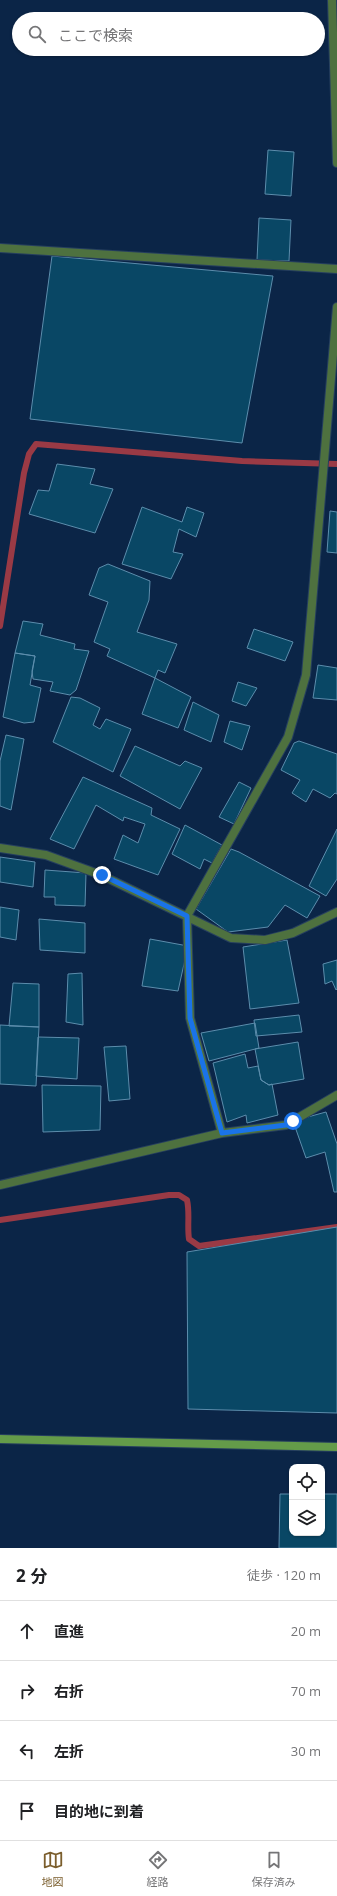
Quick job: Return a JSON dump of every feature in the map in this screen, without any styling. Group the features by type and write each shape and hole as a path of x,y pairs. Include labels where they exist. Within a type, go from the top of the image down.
{"street":[{"path":"332,0 337,163"},
{"path":"0,248 337,269"},
{"path":"222,1133 190,1018 187,916 288,737 306,676 337,307"},
{"path":"0,848 53,857 102,875 231,938 265,940 293,933 337,912"},
{"path":"0,1186 222,1133 286,1125 337,1095"},
{"path":"0,1439 337,1447"}],"building":[{"path":"268,150 294,152 291,196 265,194"},
{"path":"259,218 291,220 289,261 257,260"},
{"path":"52,256 273,276 242,443 30,419"},
{"path":"57,464 95,469 90,484 113,489 95,533 29,514 38,490 49,491"},
{"path":"142,507 182,522 187,507 204,513 196,537 179,529 173,552 183,554 171,579 122,564"},
{"path":"330,511 337,512 337,553 327,552"},
{"path":"108,564 150,581 149,600 137,632 177,644 165,673 158,670 155,678 107,656 110,649 94,642 108,602 89,595 99,568"},
{"path":"23,621 43,624 40,635 75,644 74,649 89,651 76,690 70,695 50,691 53,682 33,679 32,671 35,656 15,653"},
{"path":"254,629 293,642 285,661 247,648"},
{"path":"15,653 35,656 30,685 41,688 34,722 24,723 3,717"},
{"path":"318,665 337,668 337,700 313,698"},
{"path":"155,678 191,697 178,728 142,714"},
{"path":"238,682 257,688 246,706 232,701"},
{"path":"71,697 80,698 100,708 93,725 100,729 106,719 131,729 113,772 53,742"},
{"path":"193,702 219,715 211,742 184,730"},
{"path":"230,721 250,726 242,750 224,742"},
{"path":"6,735 24,739 11,810 0,806 0,761"},
{"path":"299,741 337,754 337,794 335,793 330,798 313,789 306,802 292,793 300,780 281,770 294,743"},
{"path":"135,746 180,766 185,761 202,768 180,809 120,776"},
{"path":"83,777 152,808 151,815 180,829 158,875 114,859 123,835 138,843 145,824 124,817 123,821 96,805 74,849 50,839"},
{"path":"239,782 251,788 234,824 219,817"},
{"path":"185,825 222,845 212,863 204,859 200,869 172,854"},
{"path":"337,829 337,879 326,896 309,886"},
{"path":"231,849 320,896 307,918 285,905 268,927 228,932 196,909"},
{"path":"0,857 35,862 33,887 0,882"},
{"path":"45,870 86,873 85,906 55,905 55,897 44,897"},
{"path":"0,907 19,910 16,940 0,937"},
{"path":"39,919 85,923 85,953 40,950"},
{"path":"150,939 188,946 178,991 142,986"},
{"path":"287,940 299,1003 250,1009 243,947"},
{"path":"337,960 336,990 332,981 325,984 323,964"},
{"path":"82,973 83,1025 66,1022 68,974"},
{"path":"13,983 39,984 39,1027 9,1026"},
{"path":"299,1015 302,1032 256,1036 254,1020"},
{"path":"255,1023 259,1048 209,1061 201,1033"},
{"path":"0,1025 39,1027 36,1086 0,1084"},
{"path":"38,1037 79,1038 77,1079 36,1076"},
{"path":"298,1042 304,1079 269,1085 261,1080 255,1049"},
{"path":"126,1046 130,1099 109,1101 104,1047"},
{"path":"245,1054 248,1068 258,1066 261,1080 269,1085 272,1084 278,1115 247,1123 246,1115 227,1122 213,1063"},
{"path":"42,1085 101,1086 100,1130 43,1132"},
{"path":"326,1112 337,1144 337,1192 334,1192 325,1152 306,1158 293,1121"},
{"path":"337,1227 337,1413 188,1409 187,1252"},
{"path":"280,1494 289,1494 289,1536 325,1536 325,1494 337,1494 337,1548 279,1548"}],"waterway":[{"path":"0,626 24,473 29,454 36,444 242,461 337,464"},
{"path":"0,1220 169,1195 179,1195 187,1200 189,1239 199,1246 337,1227"}],"route":[{"path":"102,875 187,916 190,1018 222,1133 286,1125 293,1121"}]}
